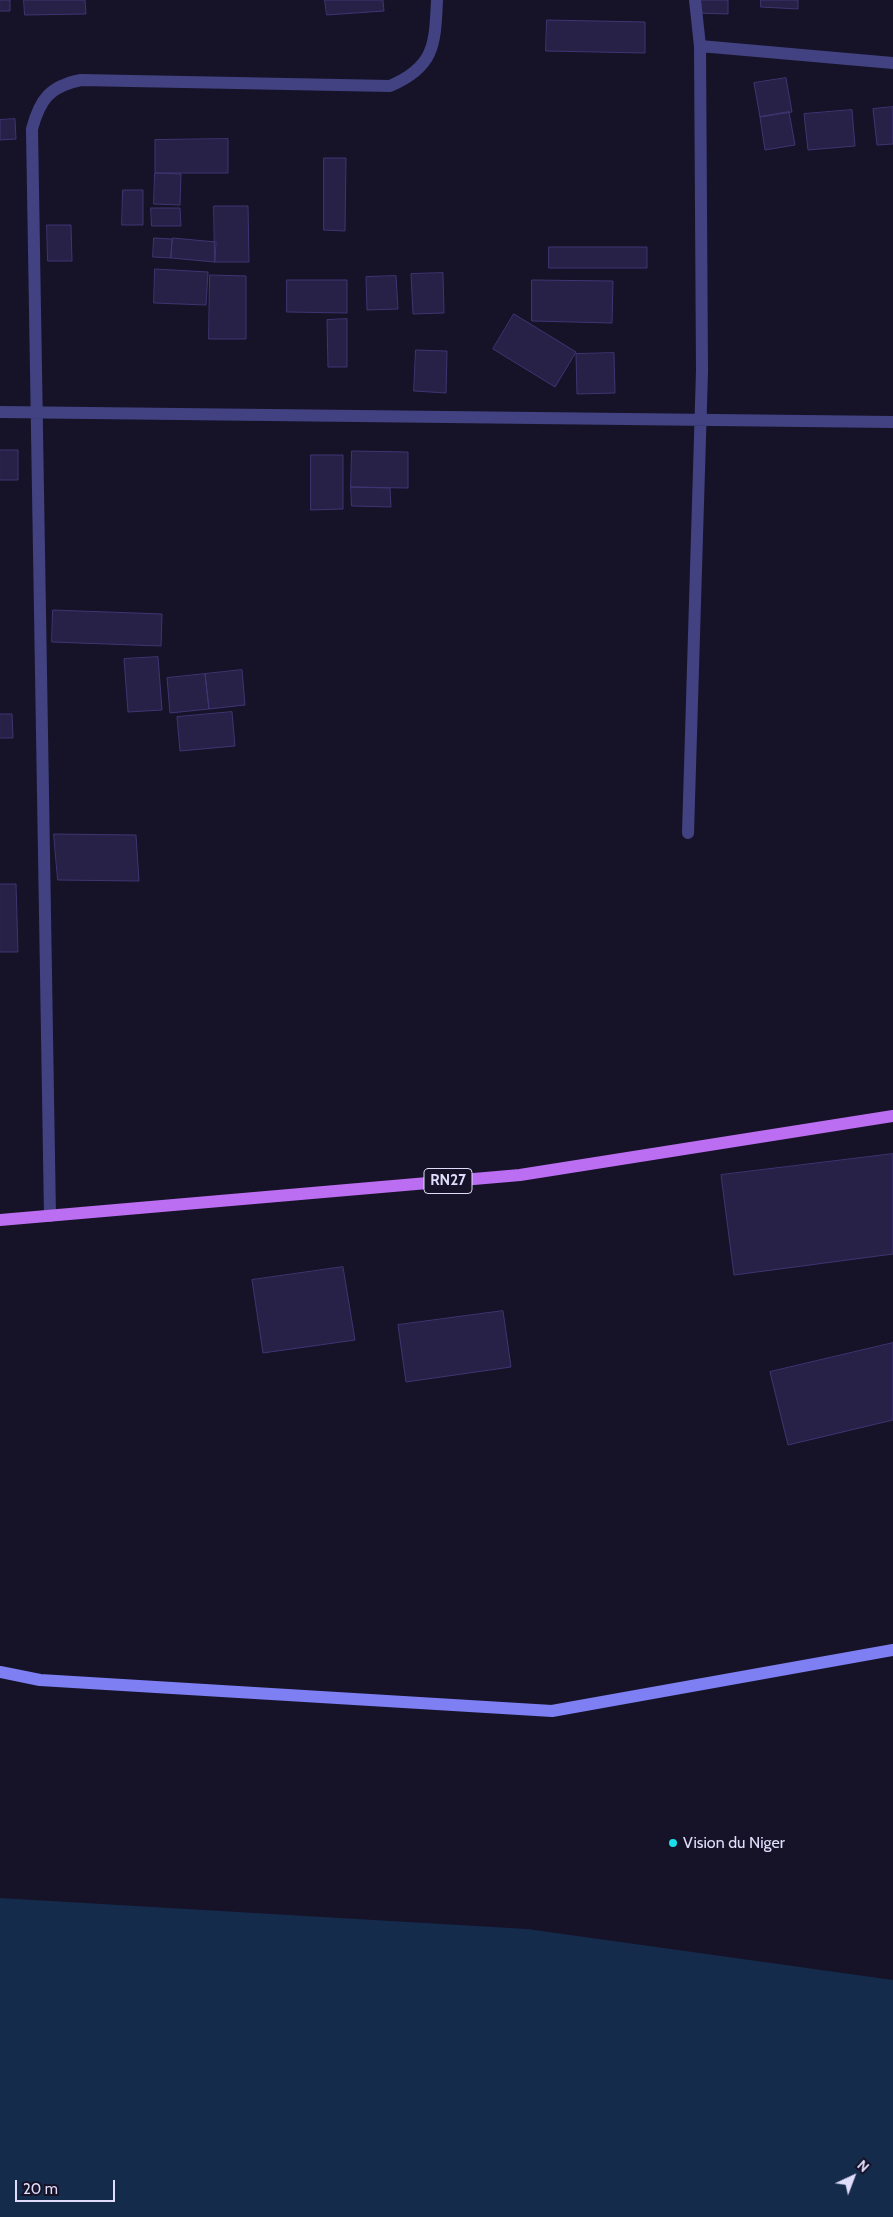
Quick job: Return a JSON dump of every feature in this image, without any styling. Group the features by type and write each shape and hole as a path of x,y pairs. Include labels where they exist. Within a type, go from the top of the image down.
{"main road":[{"name":"RN27","path":"0,1220 520,1175 893,1116"},
{"path":"0,1672 40,1680 552,1711 893,1650"}],"street":[{"path":"50,1216 32,129 36,115 53,89 81,80 390,86 404,80 426,62 432,50 435,37 437,0"},
{"path":"688,833 700,419 700,46 695,0"},
{"path":"700,46 893,63"},
{"path":"0,412 893,422"}],"water":[{"path":"0,1898 527,1929 893,1980 893,2217 0,2217"}],"building":[{"path":"0,0 10,0 10,11 0,11"},
{"path":"24,0 85,0 86,14 25,15"},
{"path":"325,0 383,0 384,11 327,15"},
{"path":"693,0 728,0 728,14 693,13"},
{"path":"761,0 798,0 798,9 761,7"},
{"path":"547,20 645,22 645,53 546,51"},
{"path":"786,78 792,112 760,117 754,83"},
{"path":"893,107 893,144 877,145 873,109"},
{"path":"852,110 855,146 808,150 804,114"},
{"path":"789,112 795,145 765,150 760,117"},
{"path":"15,119 16,139 0,140 0,120"},
{"path":"228,139 228,173 155,173 155,140"},
{"path":"324,158 346,158 345,231 324,230"},
{"path":"155,173 181,174 180,205 154,204"},
{"path":"123,190 143,190 143,225 122,225"},
{"path":"214,206 248,206 249,262 215,262"},
{"path":"151,208 180,208 181,226 152,226"},
{"path":"47,225 71,225 72,261 48,261"},
{"path":"154,238 172,239 171,258 153,257"},
{"path":"173,238 216,242 215,262 171,258"},
{"path":"549,247 647,247 647,268 549,268"},
{"path":"155,269 208,272 206,305 154,303"},
{"path":"443,273 444,313 413,314 411,274"},
{"path":"210,275 246,276 246,339 209,339"},
{"path":"396,276 398,309 367,310 366,277"},
{"path":"287,280 347,280 347,313 287,312"},
{"path":"532,280 613,281 612,323 532,321"},
{"path":"514,314 576,352 555,387 493,349"},
{"path":"347,319 347,367 328,367 327,320"},
{"path":"416,350 447,351 446,393 414,391"},
{"path":"614,353 615,393 577,394 576,354"},
{"path":"0,450 18,450 18,480 0,480"},
{"path":"352,451 408,452 408,488 351,487"},
{"path":"311,455 343,455 343,509 311,510"},
{"path":"351,487 390,488 391,507 352,506"},
{"path":"53,610 162,614 161,646 52,642"},
{"path":"158,657 162,710 128,712 124,659"},
{"path":"242,670 245,705 209,709 205,674"},
{"path":"205,674 209,709 170,713 167,678"},
{"path":"232,712 235,746 180,751 177,717"},
{"path":"0,714 12,714 13,738 0,738"},
{"path":"54,834 136,835 139,881 58,880"},
{"path":"0,884 16,884 18,952 0,952"},
{"path":"893,1154 893,1254 734,1275 721,1175"},
{"path":"343,1267 355,1340 263,1353 252,1280"},
{"path":"503,1311 511,1367 406,1382 398,1325"},
{"path":"893,1343 893,1420 788,1445 770,1372"}],"place":[{"name":"Vision du Niger","path":"673,1843"}]}
